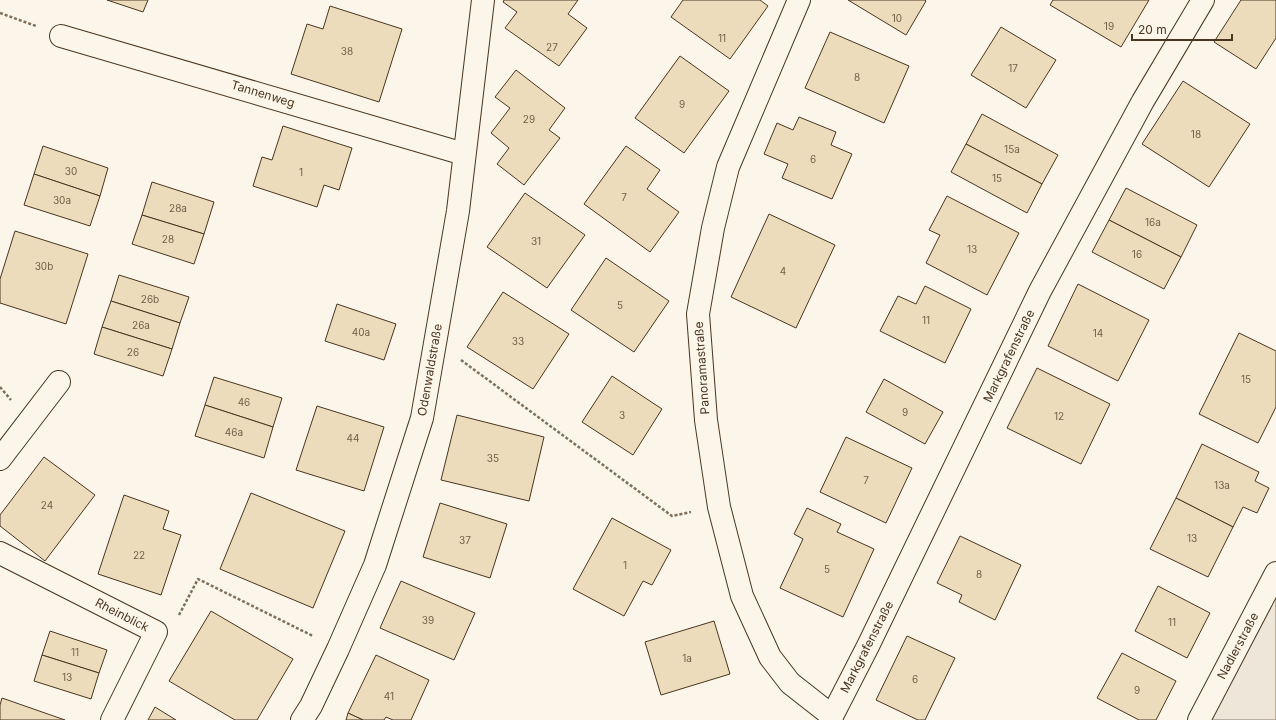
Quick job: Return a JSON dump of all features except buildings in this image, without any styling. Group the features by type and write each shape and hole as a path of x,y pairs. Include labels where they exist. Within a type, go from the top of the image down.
{"street":[{"name":"Odenwaldstraße","path":"302,720 311,706 338,649 375,565 422,418 458,211 483,0"},
{"name":"Panoramastraße","path":"799,0 728,167 713,228 698,314 706,420 719,507 742,596 770,657 790,683 831,718"},
{"name":"Markgrafenstraße","path":"831,718 868,646 1040,291 1143,101 1203,0"},
{"name":"Tannenweg","path":"61,36 209,78 464,154"},
{"path":"0,459 59,382"},
{"name":"Rheinblick","path":"0,553 156,632 112,720"},
{"name":"Nadlerstraße","path":"1199,720 1276,573"}],"path":[{"path":"0,13 61,36"},
{"path":"435,341 672,516"},
{"path":"156,632 175,621 198,579 338,649"}],"shaded area":[{"path":"1276,594 1276,720 1211,720"}]}
